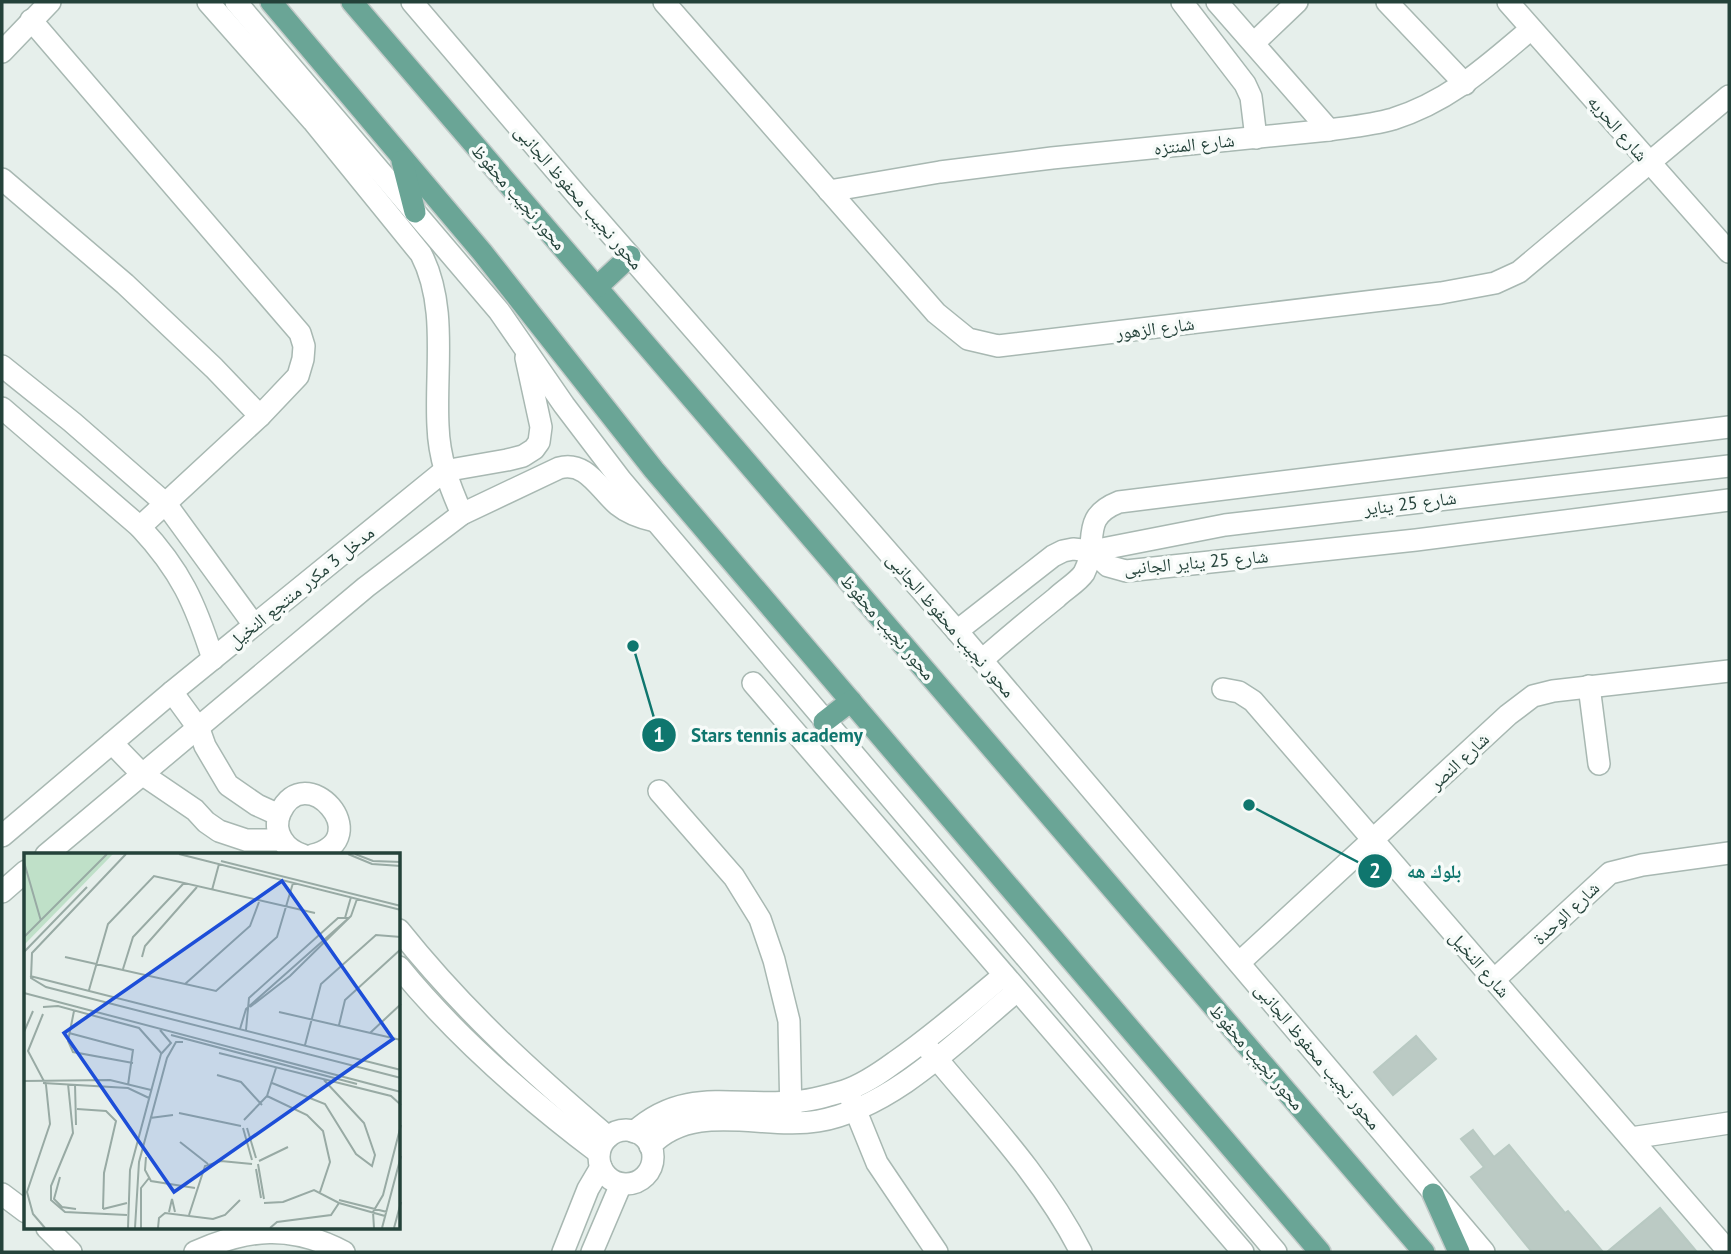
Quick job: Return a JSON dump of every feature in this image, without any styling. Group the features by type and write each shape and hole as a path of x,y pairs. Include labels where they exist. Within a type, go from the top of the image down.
{"main road":[{"path":"271,2 482,252 654,470 1320,1252"},
{"name":"محور نجيب محفوظ","path":"352,2 1424,1252"},
{"path":"401,156 415,212"},
{"path":"597,287 630,256"},
{"path":"824,722 851,701"},
{"path":"1433,1194 1459,1252"}],"street":[{"path":"2,52 50,2"},
{"path":"208,2 313,121 421,254 430,270 437,314 438,427 444,471 462,514"},
{"path":"236,2 522,342 592,443 824,722 1276,1252"},
{"name":"محور نجيب محفوظ الجانبى","path":"412,2 982,660 1484,1252"},
{"name":"شارع الزهور","path":"664,2 936,313 951,328 968,339 999,346 1428,295 1496,283 1519,272 1729,96"},
{"path":"1182,2 1245,84 1251,97 1256,138"},
{"path":"1217,2 1329,130"},
{"path":"1254,43 1297,2"},
{"path":"1387,2 1465,84"},
{"name":"شارع الحريه","path":"1508,2 1729,252"},
{"path":"31,20 300,333 304,346 298,376 260,416 140,527"},
{"name":"شارع المنتزه","path":"829,191 952,171 1329,130 1390,120 1443,97 1465,84 1531,29"},
{"path":"2,179 125,284 214,368 260,416"},
{"name":"مدخل 3 مكرر منتجع النخيل","path":"2,836 172,692 444,471 523,456 534,449 539,442 540,419 522,342"},
{"path":"2,366 72,422 166,504 254,625"},
{"path":"2,408 140,527 160,549 188,590 214,659"},
{"path":"982,660 1083,575 1092,551 1091,528 1095,519 1119,502 1729,427"},
{"path":"1600,442 1605,479"},
{"path":"48,853 366,587 462,514 559,468 572,466 583,470 624,509 657,521"},
{"name":"شارع 25 يناير","path":"957,631 1062,551 1092,551 1225,525 1729,466"},
{"path":"1534,488 1540,522"},
{"name":"شارع 25 يناير الجانبى","path":"1092,551 1108,566 1126,571 1416,540 1540,522 1729,500"},
{"path":"1411,502 1416,540"},
{"name":"شارع النصر","path":"1240,962 1520,704 1534,696 1589,686 1729,671"},
{"path":"753,682 1243,1252"},
{"path":"1589,686 1599,764"},
{"name":"شارع النخيل","path":"1223,689 1239,692 1253,701 1729,1252"},
{"path":"172,692 199,729 205,746 228,785 257,806 279,816"},
{"path":"112,743 142,774 195,810 219,831 246,840 281,840"},
{"path":"659,791 734,877 760,919 774,960 789,1021 791,1113"},
{"path":"299,853 288,848 281,840 278,824 285,806 303,795 325,799 338,817 341,847 331,846 319,853"},
{"name":"شارع الوحدة","path":"1494,979 1610,873 1642,865 1729,853"},
{"path":"2,892 24,873"},
{"path":"401,933 433,973 471,1014 537,1076 603,1152 606,1175 621,1184 635,1183 644,1177 650,1168 653,1157 650,1146 643,1137 634,1132 616,1132 603,1152 563,1252"},
{"path":"401,969 429,1003 488,1063 565,1128 603,1152"},
{"path":"634,1132 658,1113 686,1103 702,1101 791,1113 818,1121 855,1112 896,1087 930,1050 1010,983"},
{"path":"650,1146 659,1136 672,1129 703,1119 791,1113 818,1098 848,1090 930,1050"},
{"path":"930,1050 1034,1174 1067,1224 1081,1252"},
{"path":"848,1090 877,1163 937,1252"},
{"path":"1631,1138 1729,1123"},
{"path":"592,1252 621,1184"},
{"path":"2,1194 24,1210"},
{"path":"1211,1216 1225,1252"},
{"path":"49,1230 71,1252"},
{"path":"195,1252 235,1236 285,1230 344,1252"}],"building":[{"path":"1416,1036 1436,1059 1393,1095 1374,1072"},
{"path":"1473,1130 1494,1157 1509,1145 1565,1213 1568,1211 1603,1252 1532,1252 1471,1177 1484,1167 1461,1139"},
{"path":"1660,1208 1697,1252 1607,1252"}],"place":[{"name":"Stars tennis academy","path":"633,646"},
{"name":"بلوك هه","path":"1249,805"}]}
